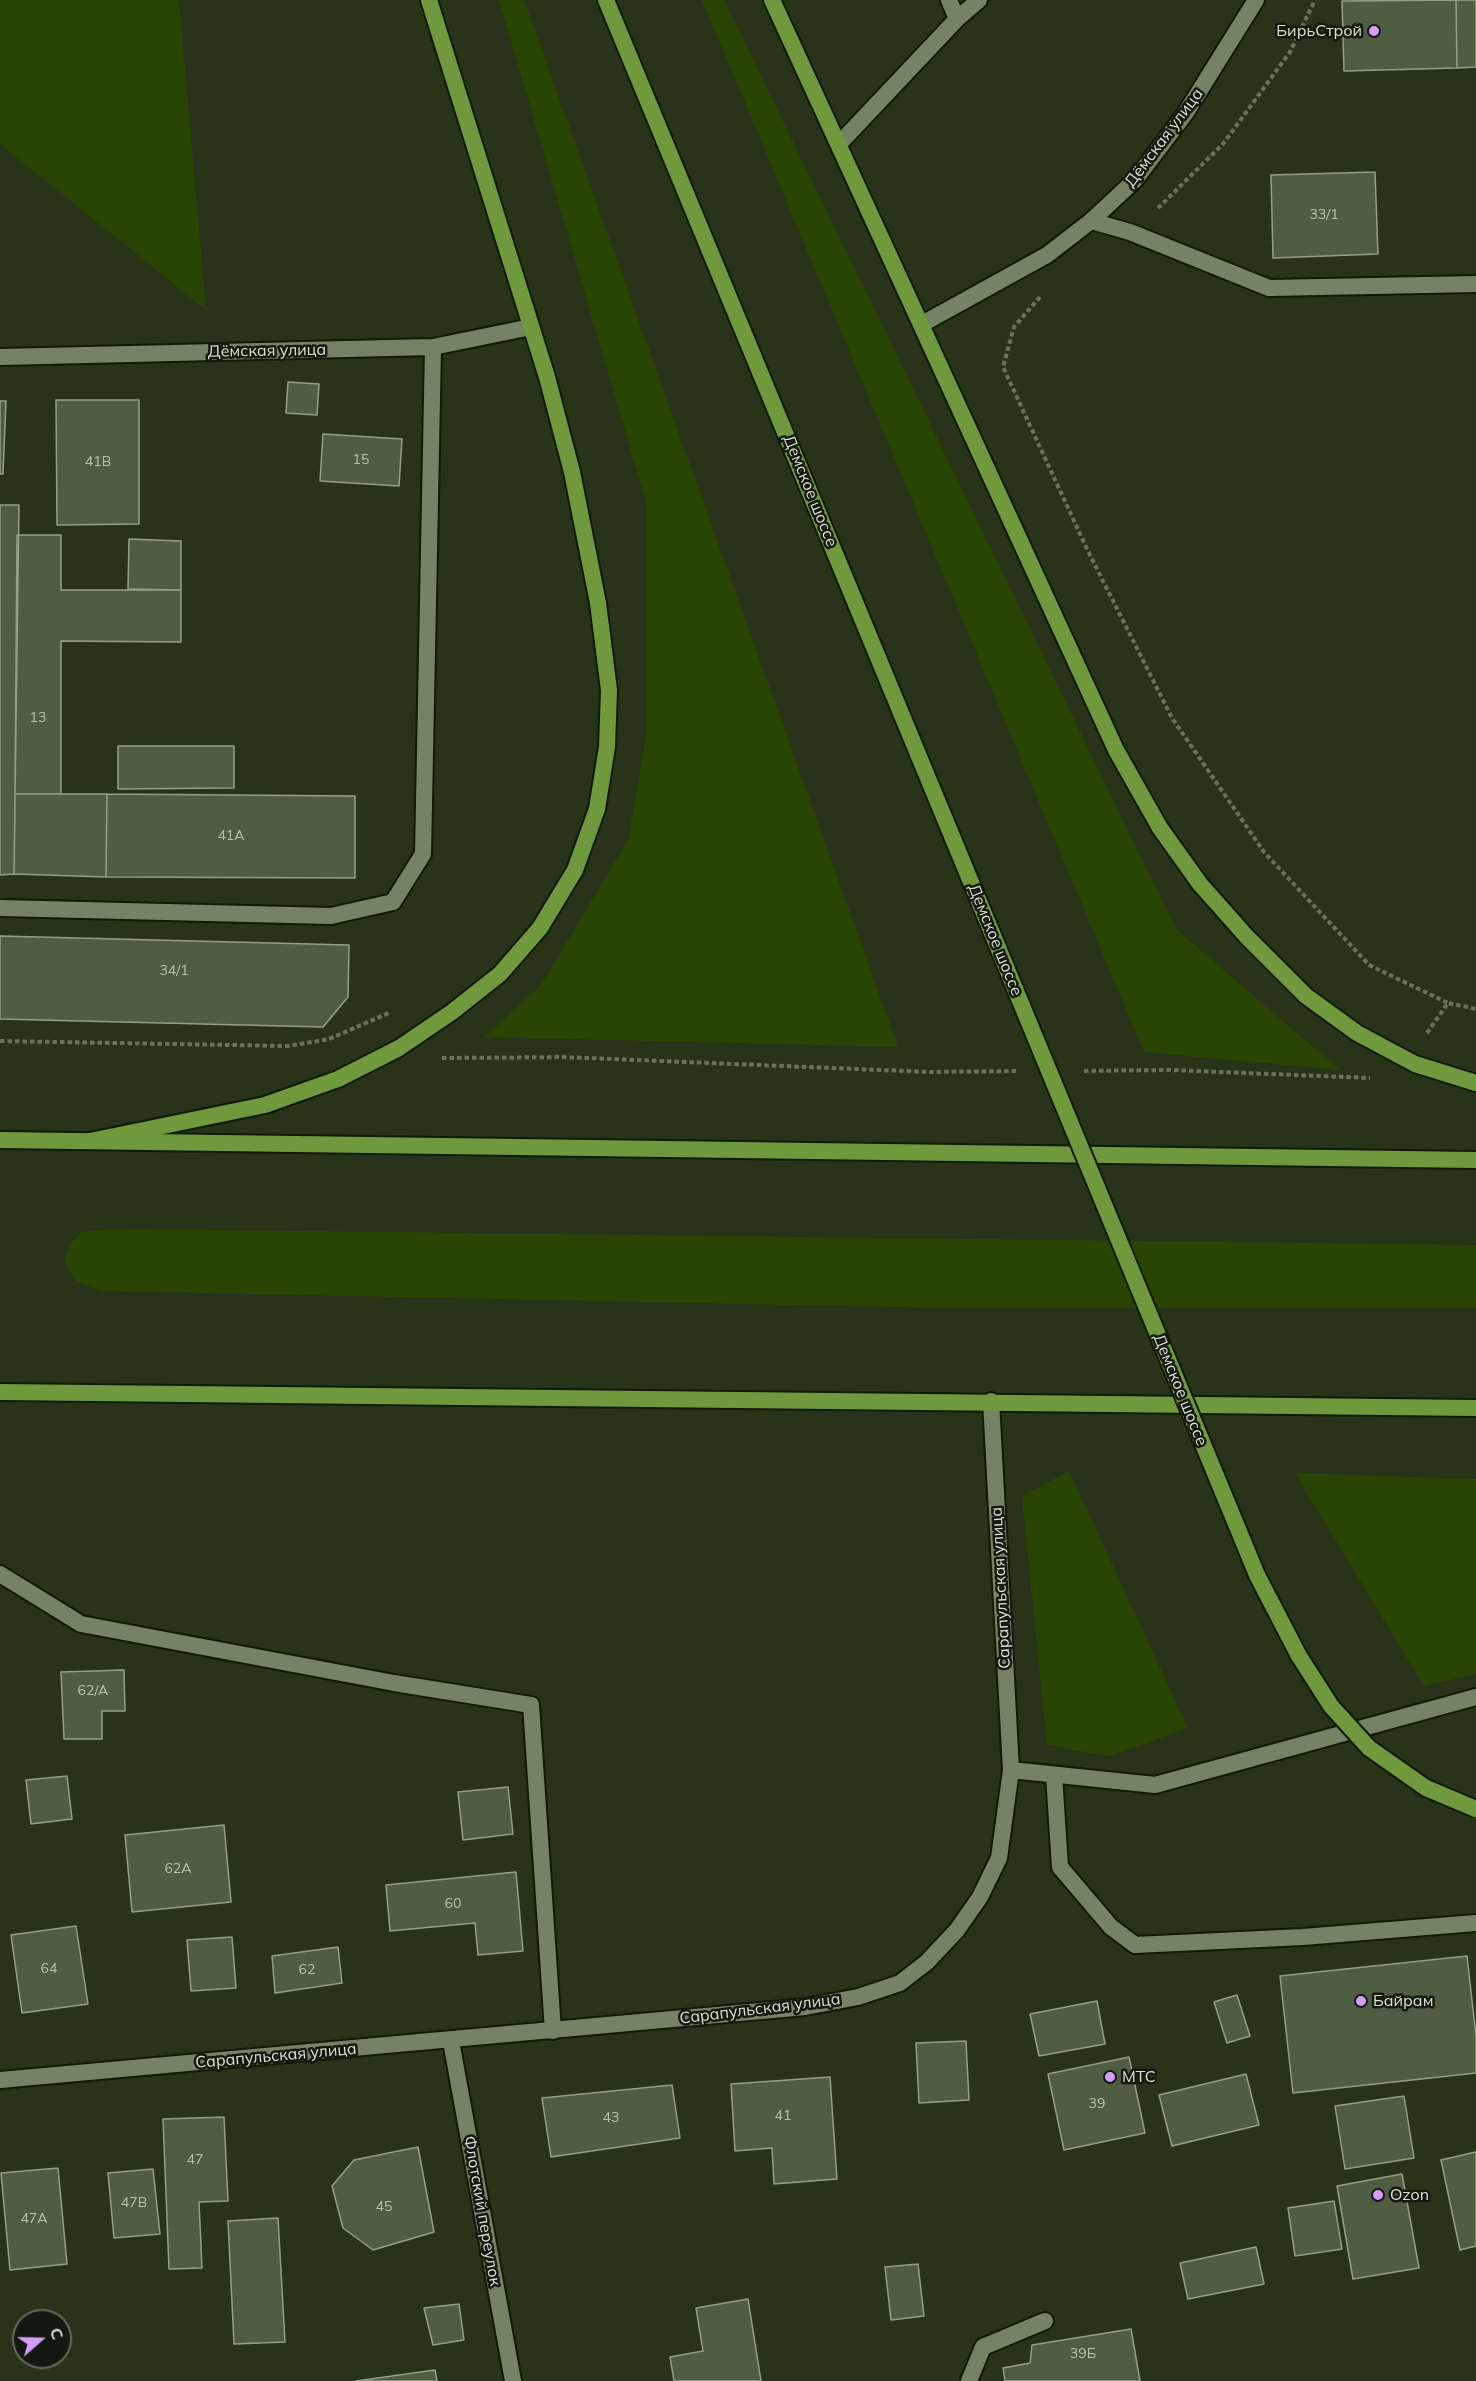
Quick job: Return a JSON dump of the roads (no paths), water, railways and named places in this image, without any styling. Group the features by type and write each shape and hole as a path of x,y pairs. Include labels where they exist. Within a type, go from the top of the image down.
{"main road":[{"path":"90,1141 265,1104 338,1079 399,1048 500,974 540,928 575,870 597,809 607,747 609,690 598,603 572,472 531,327 429,0"},
{"name":"Демское шоссе","path":"606,0 1257,1575 1299,1656 1331,1706 1369,1748 1426,1788 1476,1809"},
{"path":"772,0 1116,750 1160,828 1208,892 1247,937 1306,996 1357,1033 1407,1060 1476,1083"},
{"path":"0,1140 1476,1160"},
{"path":"0,1392 1476,1408"}],"street":[{"path":"949,0 957,19"},
{"path":"839,144 957,19 979,0"},
{"name":"Дёмская улица","path":"922,324 1047,255 1091,221 1135,180 1185,114 1256,0"},
{"path":"1091,221 1130,232 1269,288 1476,284"},
{"name":"Дёмская улица","path":"0,357 433,347 531,327"},
{"path":"0,908 331,916 393,902 423,854 433,347"},
{"name":"Сарапульская улица","path":"0,2080 451,2041 805,2007 858,1997 900,1983 927,1962 957,1930 980,1897 999,1858 1011,1770 991,1401"},
{"path":"0,1574 81,1624 394,1683 531,1705 553,2031"},
{"path":"1011,1770 1155,1785 1476,1696"},
{"path":"1054,1775 1060,1867 1111,1927 1135,1945 1303,1937 1476,1923"},
{"name":"Флотский переулок","path":"451,2041 513,2381"},
{"path":"969,2381 983,2347 1045,2320"}],"place":[{"name":"БирьСтрой","path":"1374,31"},
{"name":"Байрам","path":"1361,2001"},
{"name":"МТС","path":"1110,2077"},
{"name":"Ozon","path":"1378,2195"}]}
